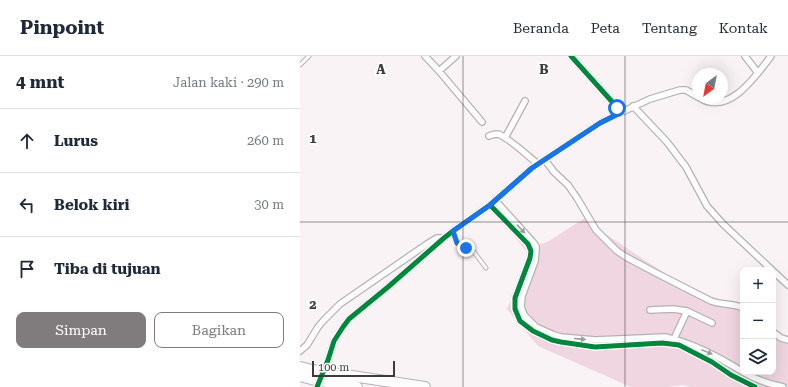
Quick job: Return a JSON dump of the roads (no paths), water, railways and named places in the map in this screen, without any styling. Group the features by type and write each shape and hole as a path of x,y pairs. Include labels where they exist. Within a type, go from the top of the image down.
{"highway":[{"path":"300,367 425,387"},
{"path":"300,376 316,384"},
{"path":"300,380 316,384 357,387"}],"street":[{"path":"425,56 482,122"},
{"path":"439,71 456,56"},
{"path":"571,56 615,105 620,113"},
{"path":"745,56 758,74"},
{"path":"728,98 745,88 758,74 771,56"},
{"path":"316,384 328,360 334,341 349,319 444,238 492,202 532,168 600,123 633,106 680,90 686,90 692,93"},
{"path":"505,138 525,101"},
{"path":"633,106 668,142 686,167 707,206 723,224 770,267"},
{"path":"489,136 498,134 538,164"},
{"path":"545,160 554,172 568,185 596,230 617,251 639,264 717,303 740,306"},
{"path":"492,202 530,243 536,246 535,261 522,296 521,307 524,315 536,327 561,337 595,340 665,337 674,339 718,357 740,370"},
{"path":"300,351 307,345 318,327 340,304 427,244 437,238 444,238"},
{"path":"530,243 530,258 515,298 515,309 520,321 533,331 552,340 595,347 662,343 678,345 712,362 731,375 755,387"},
{"path":"776,273 788,285"},
{"path":"650,310 673,309 687,311 712,323"},
{"path":"674,339 687,311"},
{"path":"776,334 781,338 788,340"},
{"path":"748,375 753,378 783,387"}],"lane":[{"path":"300,65 309,56"},
{"path":"453,231 457,243 474,252 486,268"}]}
